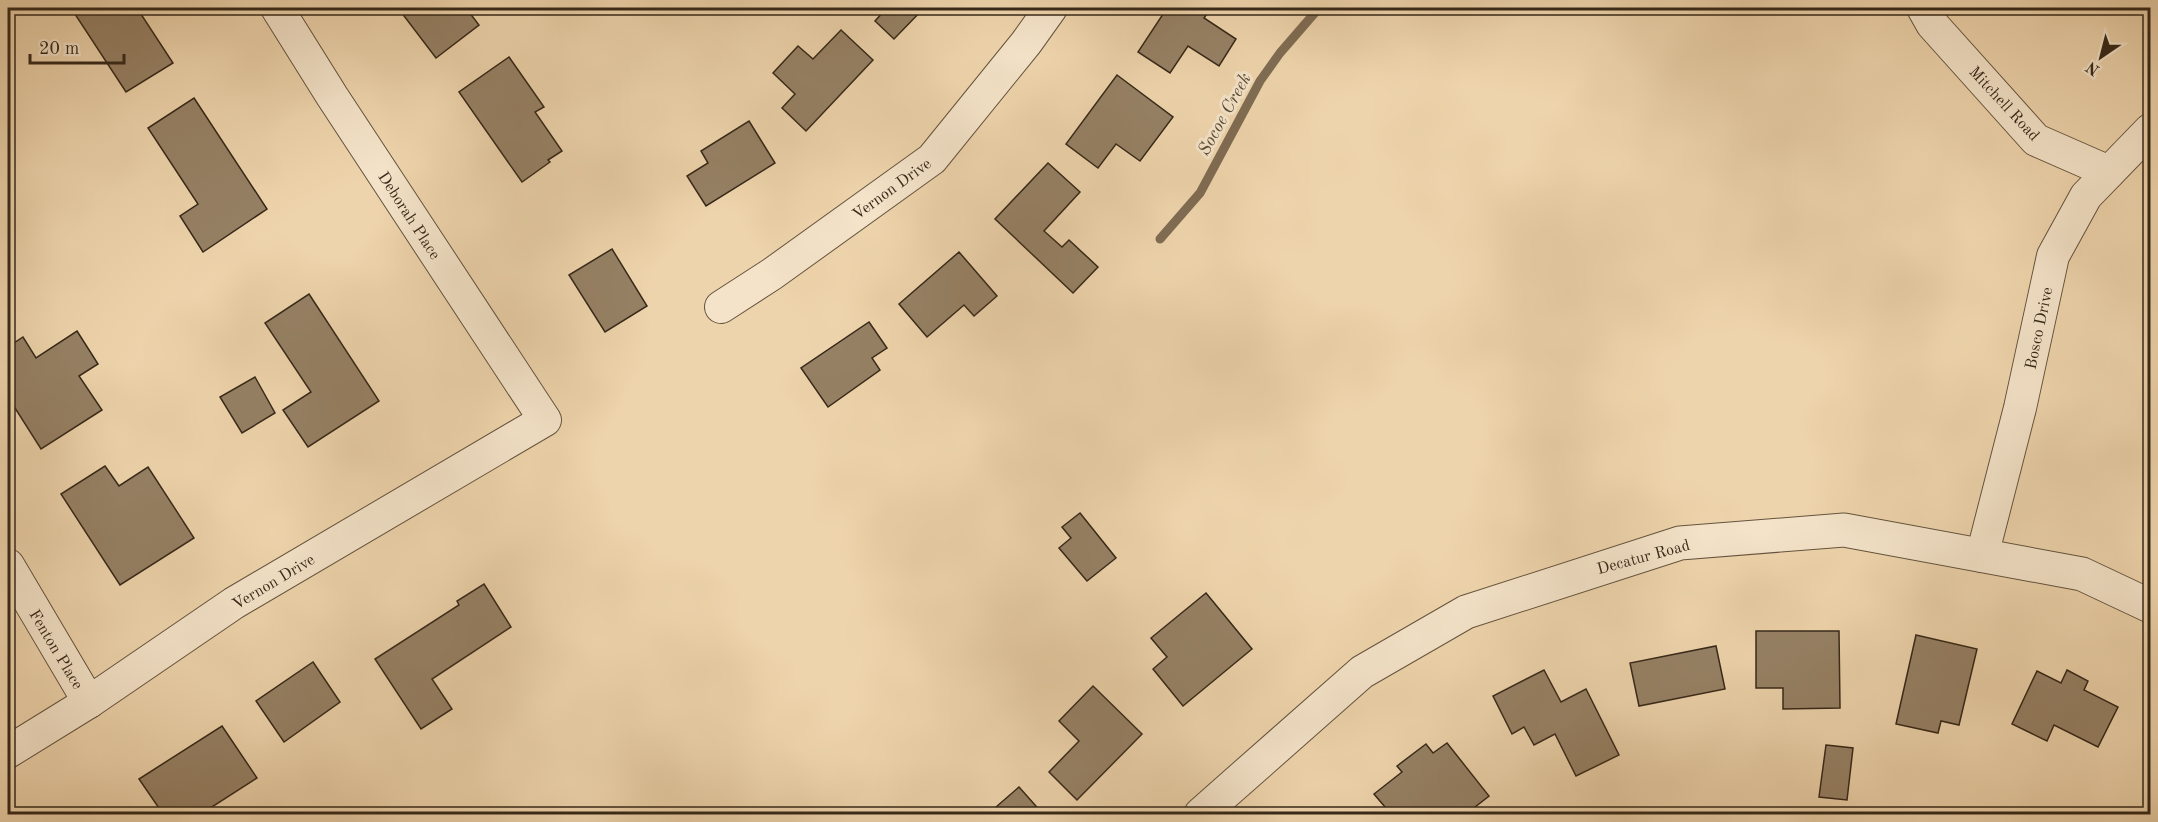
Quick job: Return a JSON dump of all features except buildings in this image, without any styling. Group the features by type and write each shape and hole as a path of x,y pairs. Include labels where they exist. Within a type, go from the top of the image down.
{"street":[{"name":"Deborah Place","path":"277,8 332,96 545,420"},
{"name":"Vernon Drive","path":"721,307 772,274 932,159 1026,43 1051,8"},
{"name":"Mitchell Road","path":"1923,8 1932,24 2036,140 2109,172"},
{"name":"Bosco Drive","path":"1982,556 2020,408 2053,256 2086,196 2151,130"},
{"name":"Vernon Drive","path":"8,752 89,702 234,603 545,420"},
{"name":"Decatur Road","path":"1201,814 1362,672 1466,612 1680,543 1844,530 2082,574 2151,606"},
{"name":"Fenton Place","path":"8,565 89,702"}],"waterway":[{"name":"Socoe Creek","path":"1160,239 1200,193 1260,81 1280,53 1319,8"}]}
